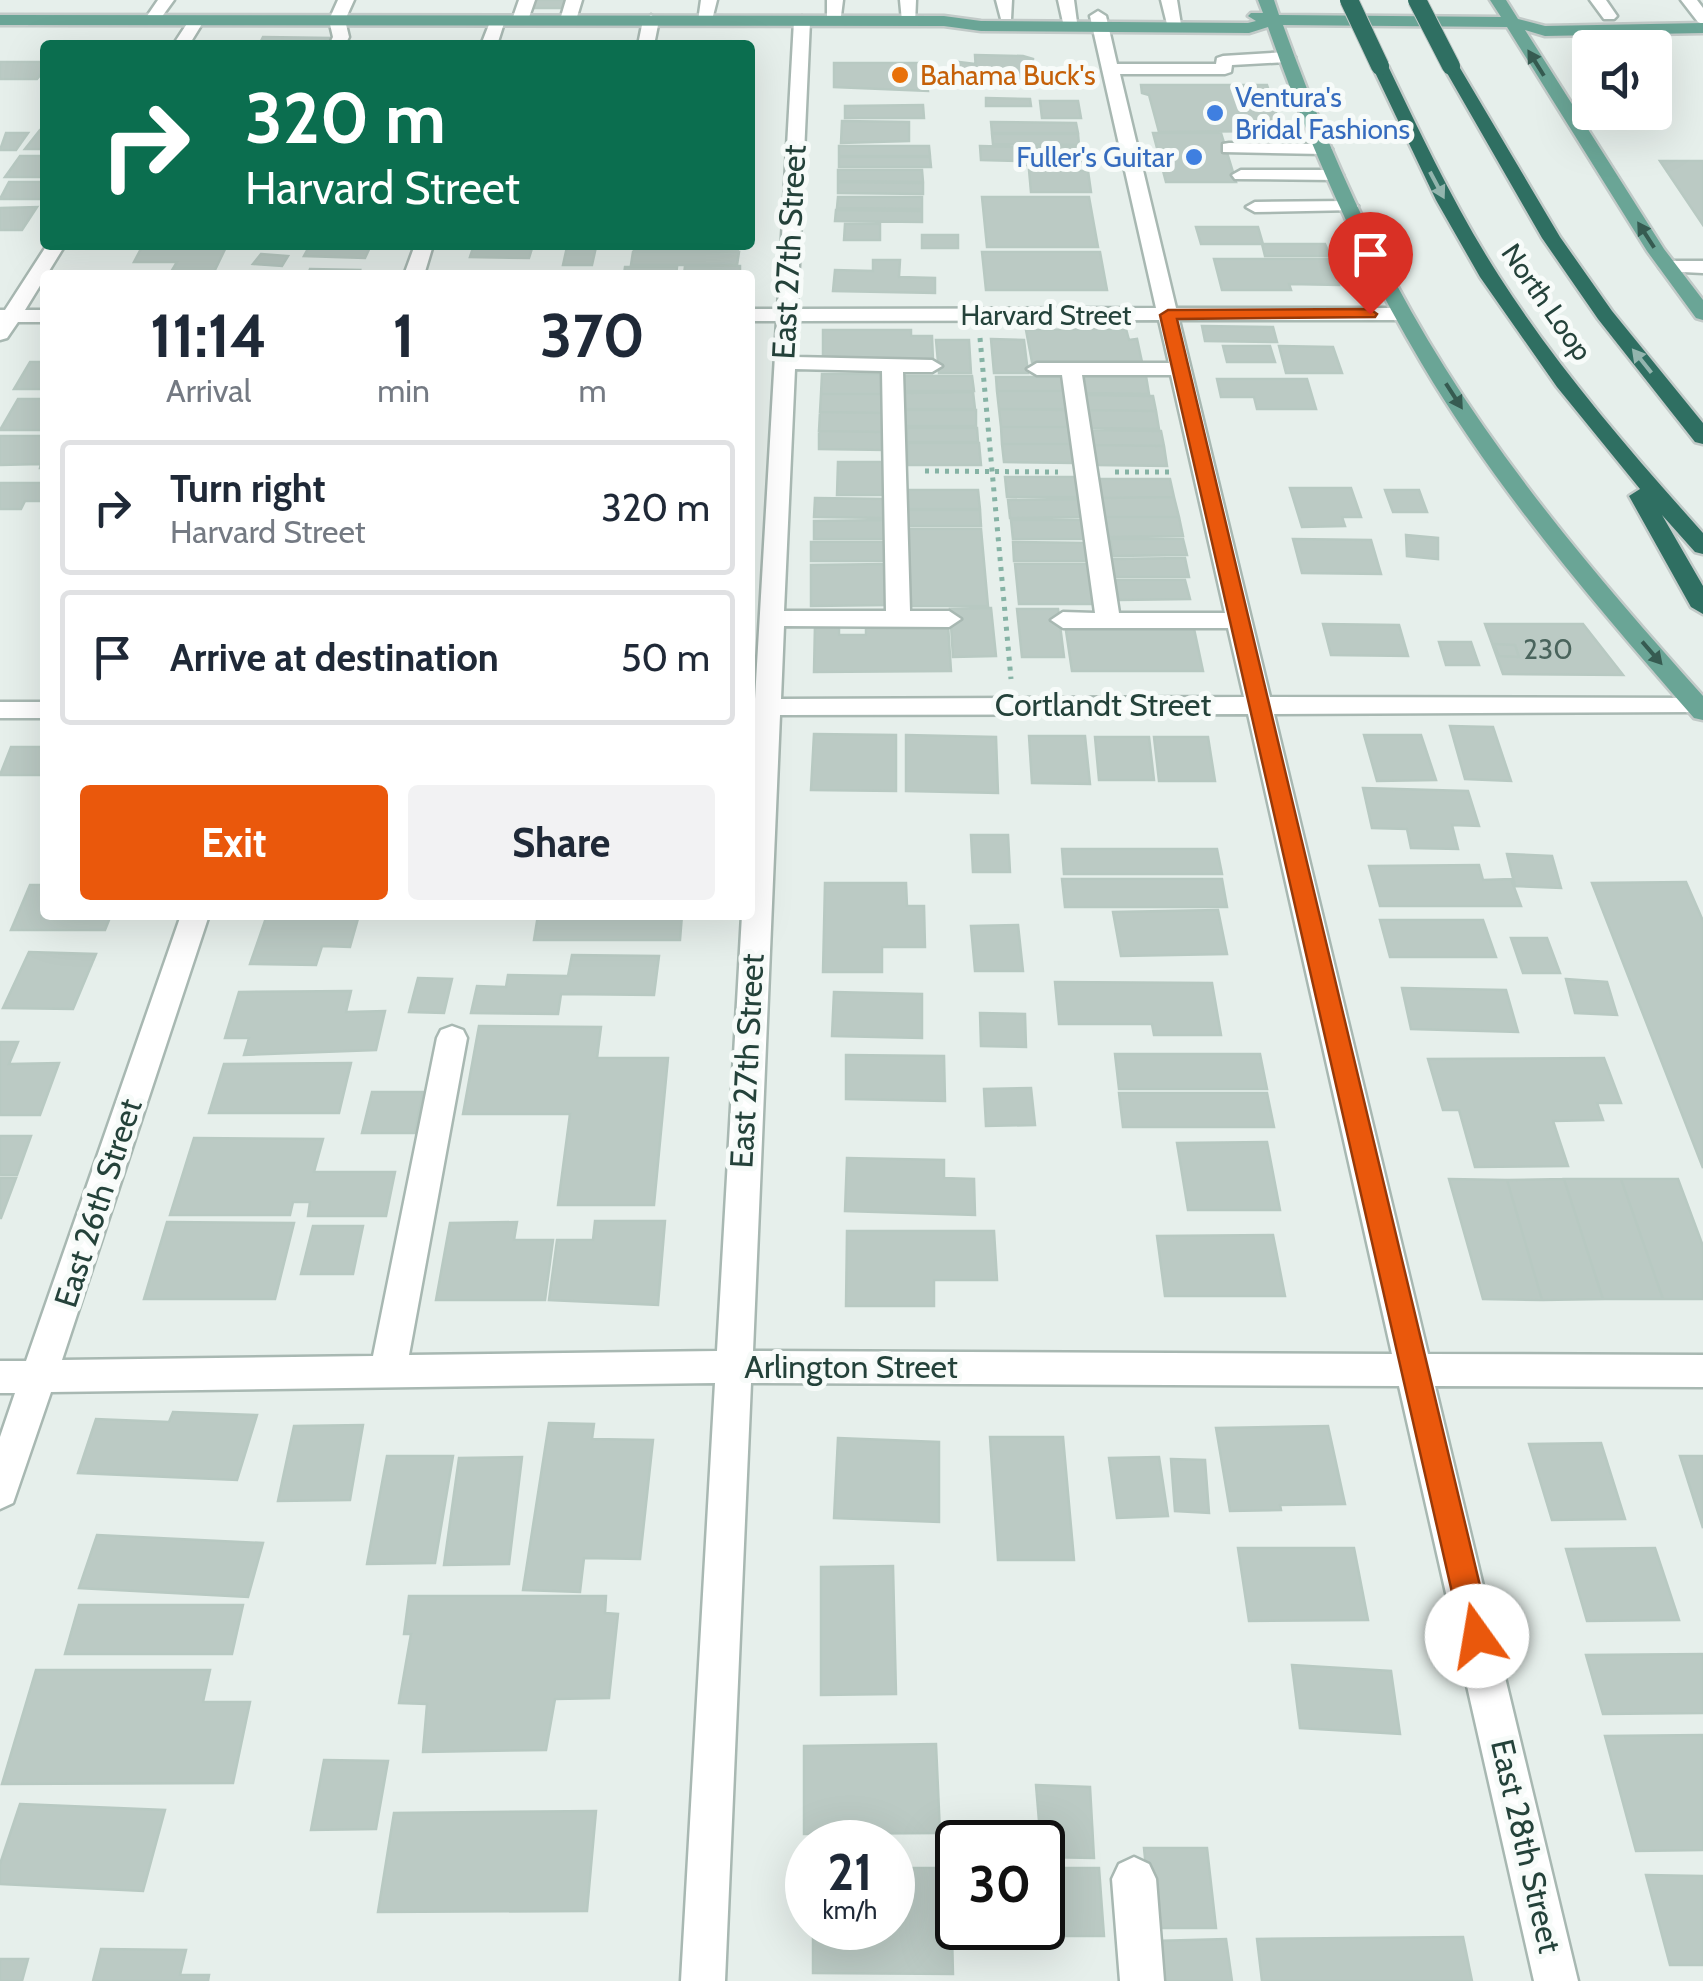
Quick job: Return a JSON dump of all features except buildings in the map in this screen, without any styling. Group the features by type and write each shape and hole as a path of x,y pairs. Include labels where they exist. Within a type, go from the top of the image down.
{"highway":[{"name":"North Loop","path":"1349,0 1434,182 1490,278 1608,441 1703,548"},
{"name":"North Loop","path":"1418,0 1451,66 1551,238 1606,315 1703,437"},
{"path":"1608,441 1703,607"}],"main road":[{"path":"1266,0 1334,175 1402,314 1529,504 1699,708"},
{"path":"1498,0 1703,314"},
{"path":"944,21 1005,8 1082,18"},
{"path":"1173,14 1211,28 1249,28 1272,20"},
{"path":"0,20 944,21 981,26 1082,18 1244,14 1272,20 1510,22 1545,31 1702,20"},
{"path":"1510,22 1534,15 1702,20"}],"street":[{"path":"152,19 166,0"},
{"path":"340,40 336,20 346,0"},
{"path":"520,20 527,0"},
{"path":"568,20 574,0"},
{"path":"706,20 709,0"},
{"path":"835,0 835,21"},
{"path":"908,0 910,21"},
{"path":"1598,0 1609,16"},
{"path":"1688,0 1702,20"},
{"name":"East 28th Street","path":"1082,18 1112,69 1556,1981"},
{"path":"184,40 196,20"},
{"path":"491,40 497,20"},
{"path":"647,40 651,20"},
{"name":"East 27th Street","path":"755,760 757,707 769,618 802,21"},
{"path":"1112,69 1225,68 1211,28"},
{"path":"1222,61 1287,57"},
{"path":"1229,148 1323,148"},
{"path":"1241,175 1334,175"},
{"path":"1255,207 1349,206"},
{"path":"4,322 53,250"},
{"path":"1669,267 1703,266"},
{"name":"Harvard Street","path":"755,316 1402,314"},
{"path":"4,322 40,317"},
{"path":"782,364 932,366"},
{"path":"892,365 898,619"},
{"path":"1036,368 1180,369"},
{"path":"1071,369 1108,620"},
{"path":"769,618 949,619"},
{"path":"1063,620 1240,621"},
{"name":"Cortlandt Street","path":"757,707 1260,704 1699,708"},
{"path":"0,710 40,710"},
{"name":"East 26th Street","path":"0,1491 193,920"},
{"name":"East 27th Street","path":"703,1981 749,920"},
{"path":"388,1371 452,1038"},
{"name":"Arlington Street","path":"0,1377 732,1367 1703,1371"},
{"path":"1134,1879 1142,1981"}],"path":[{"path":"978,326 1012,680"},
{"path":"895,471 1204,472"}],"place":[{"name":"Bahama Buck's","path":"900,75"},
{"name":"Ventura's Bridal Fashions","path":"1215,113"},
{"name":"Fuller's Guitar","path":"1194,157"}],"route":[{"path":"1370,314 1168,315 1477,1636"}]}
